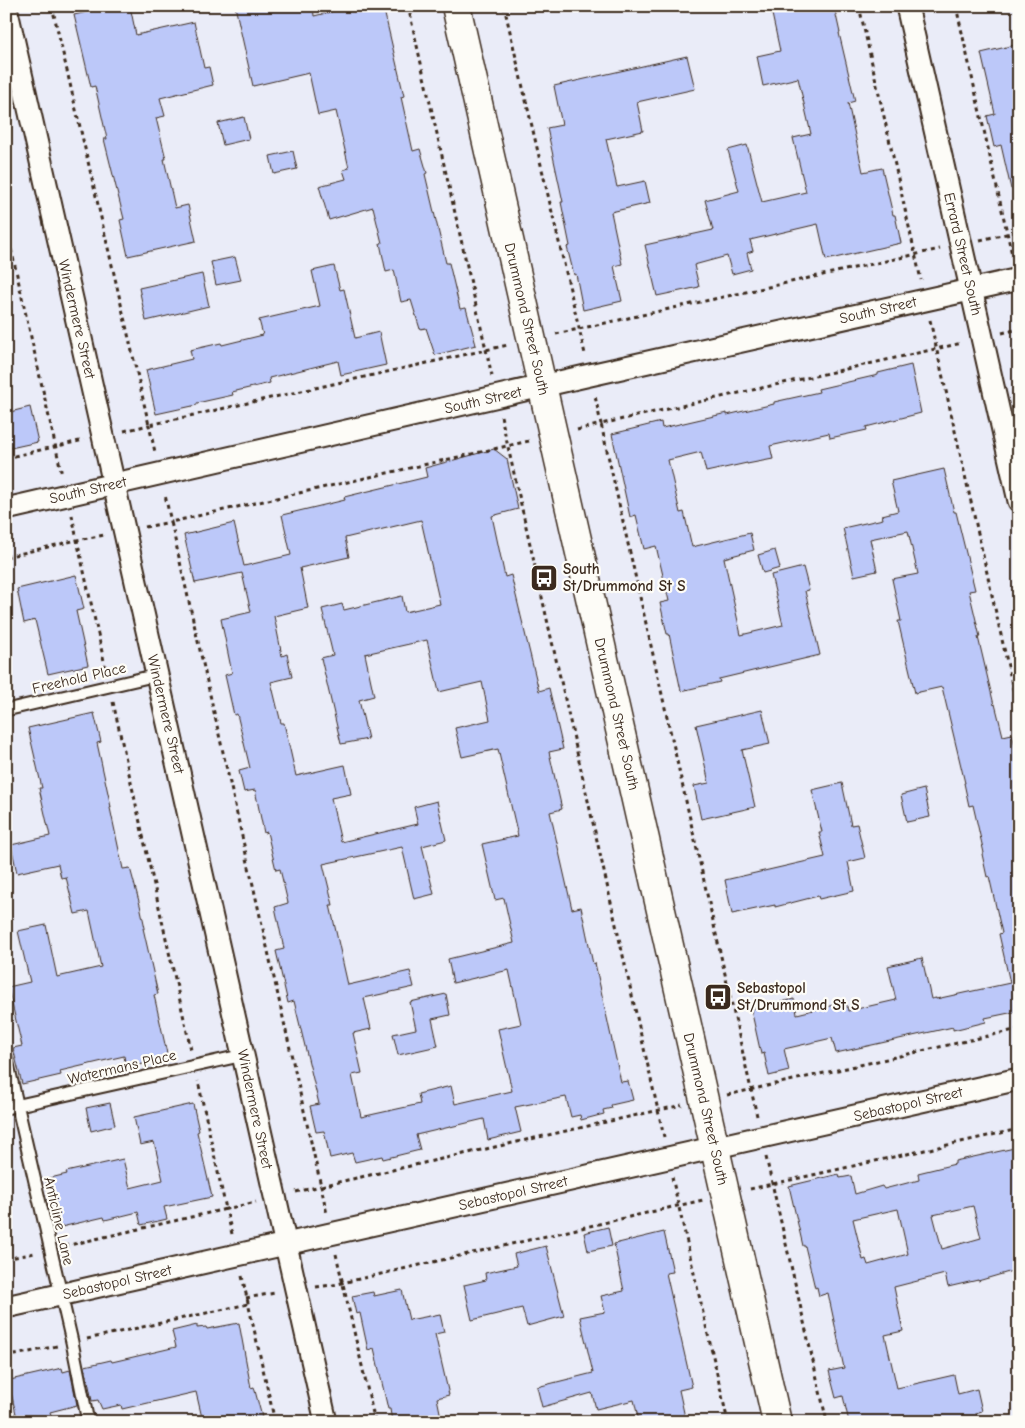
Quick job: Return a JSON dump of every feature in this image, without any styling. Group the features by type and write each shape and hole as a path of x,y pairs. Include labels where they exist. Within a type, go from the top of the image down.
{"main road":[{"name":"Drummond Street South","path":"456,6 777,1422"}],"street":[{"name":"Errard Street South","path":"907,6 1019,501"},
{"name":"Windermere Street","path":"6,7 326,1422"},
{"name":"South Street","path":"6,509 1019,279"},
{"name":"Sebastopol Street","path":"6,1307 1019,1079"}],"lane":[{"name":"Freehold Place","path":"6,710 158,675"},
{"name":"Watermans Place","path":"12,1107 244,1055"},
{"name":"Anticline Lane","path":"6,1056 12,1107 50,1249 72,1342 88,1422"}],"path":[{"path":"52,6 149,425 486,351"},
{"path":"408,6 728,1422"},
{"path":"504,6 579,329 915,255 859,6"},
{"path":"956,6 1007,234 1019,231"},
{"path":"6,226 55,447 6,458"},
{"path":"826,1422 601,424 935,349 1019,715"},
{"path":"506,446 171,522 321,1186 1019,1029"},
{"path":"6,557 78,540 226,1209 6,1259"},
{"path":"246,1298 333,1285 1019,1129"},
{"path":"6,1357 248,1304 275,1422"}],"building":[{"path":"113,6 130,6 136,35 194,22 204,68 209,67 213,85 160,98 165,116 156,118 175,208 188,205 196,241 128,256 120,220 124,219 104,139 107,139 95,86 91,87 74,15"},
{"path":"235,6 313,6 314,16 355,6 383,6 404,96 401,97 413,151 420,149 446,263 449,263 460,309 466,308 476,345 435,355 426,328 420,329 411,300 401,302 394,270 386,272 380,243 382,243 373,207 329,220 319,186 346,179 343,170 349,168 336,111 318,115 309,73 253,86"},
{"path":"807,6 834,6 855,101 848,103 863,172 882,168 901,243 826,260 818,224 750,240 753,251 747,253 751,269 732,274 727,256 694,265 699,287 657,296 645,245 713,230 705,200 739,191 728,150 747,145 762,202 806,192 793,138 811,134 798,78 763,86 757,56 780,51 772,14"},
{"path":"1019,44 1019,188 1011,189 1001,145 994,147 987,116 995,114 981,53"},
{"path":"687,56 695,89 637,102 643,131 606,139 617,187 645,181 650,203 611,212 622,264 614,266 622,301 583,310 576,274 574,275 567,247 570,246 561,202 563,202 547,128 562,125 554,86"},
{"path":"244,117 249,139 223,145 218,123"},
{"path":"293,151 297,169 274,174 270,156"},
{"path":"235,257 241,280 216,285 211,262"},
{"path":"334,266 340,290 344,289 355,338 379,332 386,365 341,375 338,361 269,378 270,383 232,392 233,395 156,414 146,370 192,359 190,350 221,343 222,345 263,335 259,320 320,306 312,271"},
{"path":"202,274 209,306 146,321 139,288"},
{"path":"911,365 921,413 866,427 867,430 830,438 829,433 770,446 773,459 706,472 701,452 668,460 680,513 684,512 692,547 750,533 754,550 724,558 741,635 783,625 771,575 803,567 809,590 805,591 820,655 719,679 720,682 681,691 669,634 667,634 660,603 669,601 656,546 644,549 636,515 630,517 612,434 661,422 662,428 727,413 727,415 819,392 818,389"},
{"path":"30,407 38,442 6,449 6,413"},
{"path":"494,449 507,459 518,509 492,516 505,577 511,575 539,691 549,688 563,749 549,752 562,809 550,812 572,909 581,907 621,1082 628,1081 633,1100 611,1105 612,1108 603,1110 604,1114 581,1120 580,1115 571,1117 566,1097 515,1107 521,1132 488,1140 484,1119 416,1135 420,1150 383,1159 382,1156 355,1162 352,1153 330,1158 324,1131 316,1132 310,1106 319,1104 294,1001 288,1003 276,951 284,949 275,907 288,903 280,869 276,870 267,832 264,833 255,790 244,792 239,771 250,768 237,714 234,715 225,675 232,673 221,619 251,612 242,573 195,583 184,535 234,523 244,566 291,555 282,515 345,500 344,497 427,477 425,468","holes":["421,520 440,604 405,612 402,596 344,610 342,604 322,609 333,655 321,658 341,744 368,739 359,700 374,696 365,654 427,640 439,692 482,682 490,720 455,728 462,757 498,749 518,836 482,844 495,900 504,898 514,943 448,959 453,983 509,970 521,1024 498,1029 512,1091 455,1104 451,1086 418,1094 420,1104 361,1117 352,1075 362,1073 353,1033 371,1029 364,998 414,987 410,971 348,985 323,864 402,847 414,899 434,894 422,846 446,840 437,801 414,807 418,824 341,842 331,798 351,794 345,765 296,776 284,723 281,723 271,682 292,677 287,654 282,656 274,616 308,608 300,568 349,557 345,538"]},
{"path":"944,469 975,590 969,591 994,705 1003,736 1012,734 1019,762 1019,1011 985,1018 986,1022 953,1030 953,1027 836,1053 832,1038 784,1049 789,1071 769,1076 764,1053 761,1054 751,1009 794,999 797,1014 846,1002 848,1011 896,1000 888,966 922,958 931,999 1010,983 999,934 1002,933 989,876 987,877 982,854 984,853 973,805 969,806 942,687 915,693 898,621 901,621 892,579 918,574 908,531 870,539 877,571 854,576 843,528 883,519 882,515 898,511 891,481"},
{"path":"775,550 780,568 763,573 758,555"},
{"path":"76,575 84,609 76,611 88,665 48,674 35,620 24,623 17,589"},
{"path":"762,710 770,744 742,750 755,807 701,819 694,786 709,783 696,725"},
{"path":"94,713 101,742 97,743 123,869 130,868 145,928 143,928 158,994 154,995 168,1058 126,1068 124,1056 60,1071 61,1075 22,1084 13,1048 22,1046 8,987 30,982 18,931 46,925 57,977 101,967 89,911 75,914 66,877 61,878 58,864 17,873 11,845 50,836 39,788 42,788 28,728"},
{"path":"842,783 851,825 857,824 865,858 848,862 854,891 819,899 818,896 775,907 775,905 732,914 725,880 825,857 819,832 822,832 812,790"},
{"path":"924,789 930,817 907,822 901,795"},
{"path":"446,994 450,1015 432,1019 438,1046 398,1055 393,1034 416,1029 410,1002"},
{"path":"110,1103 115,1125 91,1131 86,1108"},
{"path":"193,1104 199,1131 197,1132 212,1197 164,1207 167,1219 141,1225 138,1212 105,1220 104,1217 57,1228 46,1179 67,1174 66,1172 123,1159 130,1188 163,1180 154,1142 140,1145 134,1117"},
{"path":"1019,1147 1019,1269 978,1281 948,1287 945,1274 894,1287 903,1331 885,1335 897,1388 954,1375 958,1394 977,1389 982,1411 976,1413 979,1422 849,1422 843,1396 836,1398 829,1371 844,1368 828,1293 819,1296 817,1287 815,1288 789,1186 839,1174 840,1178 851,1176 855,1194 882,1186 884,1189 919,1180 918,1173 955,1164 955,1161","holes":["973,1206 981,1238 942,1249 933,1215","898,1209 908,1254 868,1265 866,1259 863,1260 853,1219"]},
{"path":"608,1227 612,1246 588,1251 584,1233"},
{"path":"664,1232 673,1272 666,1273 692,1387 679,1390 686,1422 639,1422 634,1400 596,1409 592,1393 542,1407 537,1387 593,1373 580,1317 605,1312 601,1296 624,1291 614,1244"},
{"path":"546,1246 564,1316 527,1326 522,1308 472,1320 464,1285 486,1280 485,1273 517,1266 514,1254"},
{"path":"402,1290 409,1320 440,1314 444,1332 435,1334 449,1395 437,1398 442,1422 392,1422 374,1348 368,1350 360,1313 356,1314 352,1296 373,1292 374,1296"},
{"path":"239,1323 251,1388 254,1387 262,1417 240,1422 203,1422 196,1392 122,1409 121,1405 102,1409 98,1400 92,1401 85,1366 111,1360 112,1362 176,1347 172,1331 197,1325 197,1328 206,1327 207,1329"},
{"path":"62,1368 63,1372 70,1370 77,1405 50,1412 52,1418 37,1422 20,1422 19,1417 17,1418 9,1384 11,1383 10,1380"}],"place":[{"name":"South St/Drummond St S","path":"544,578"},
{"name":"Sebastopol St/Drummond St S","path":"718,997"}]}
